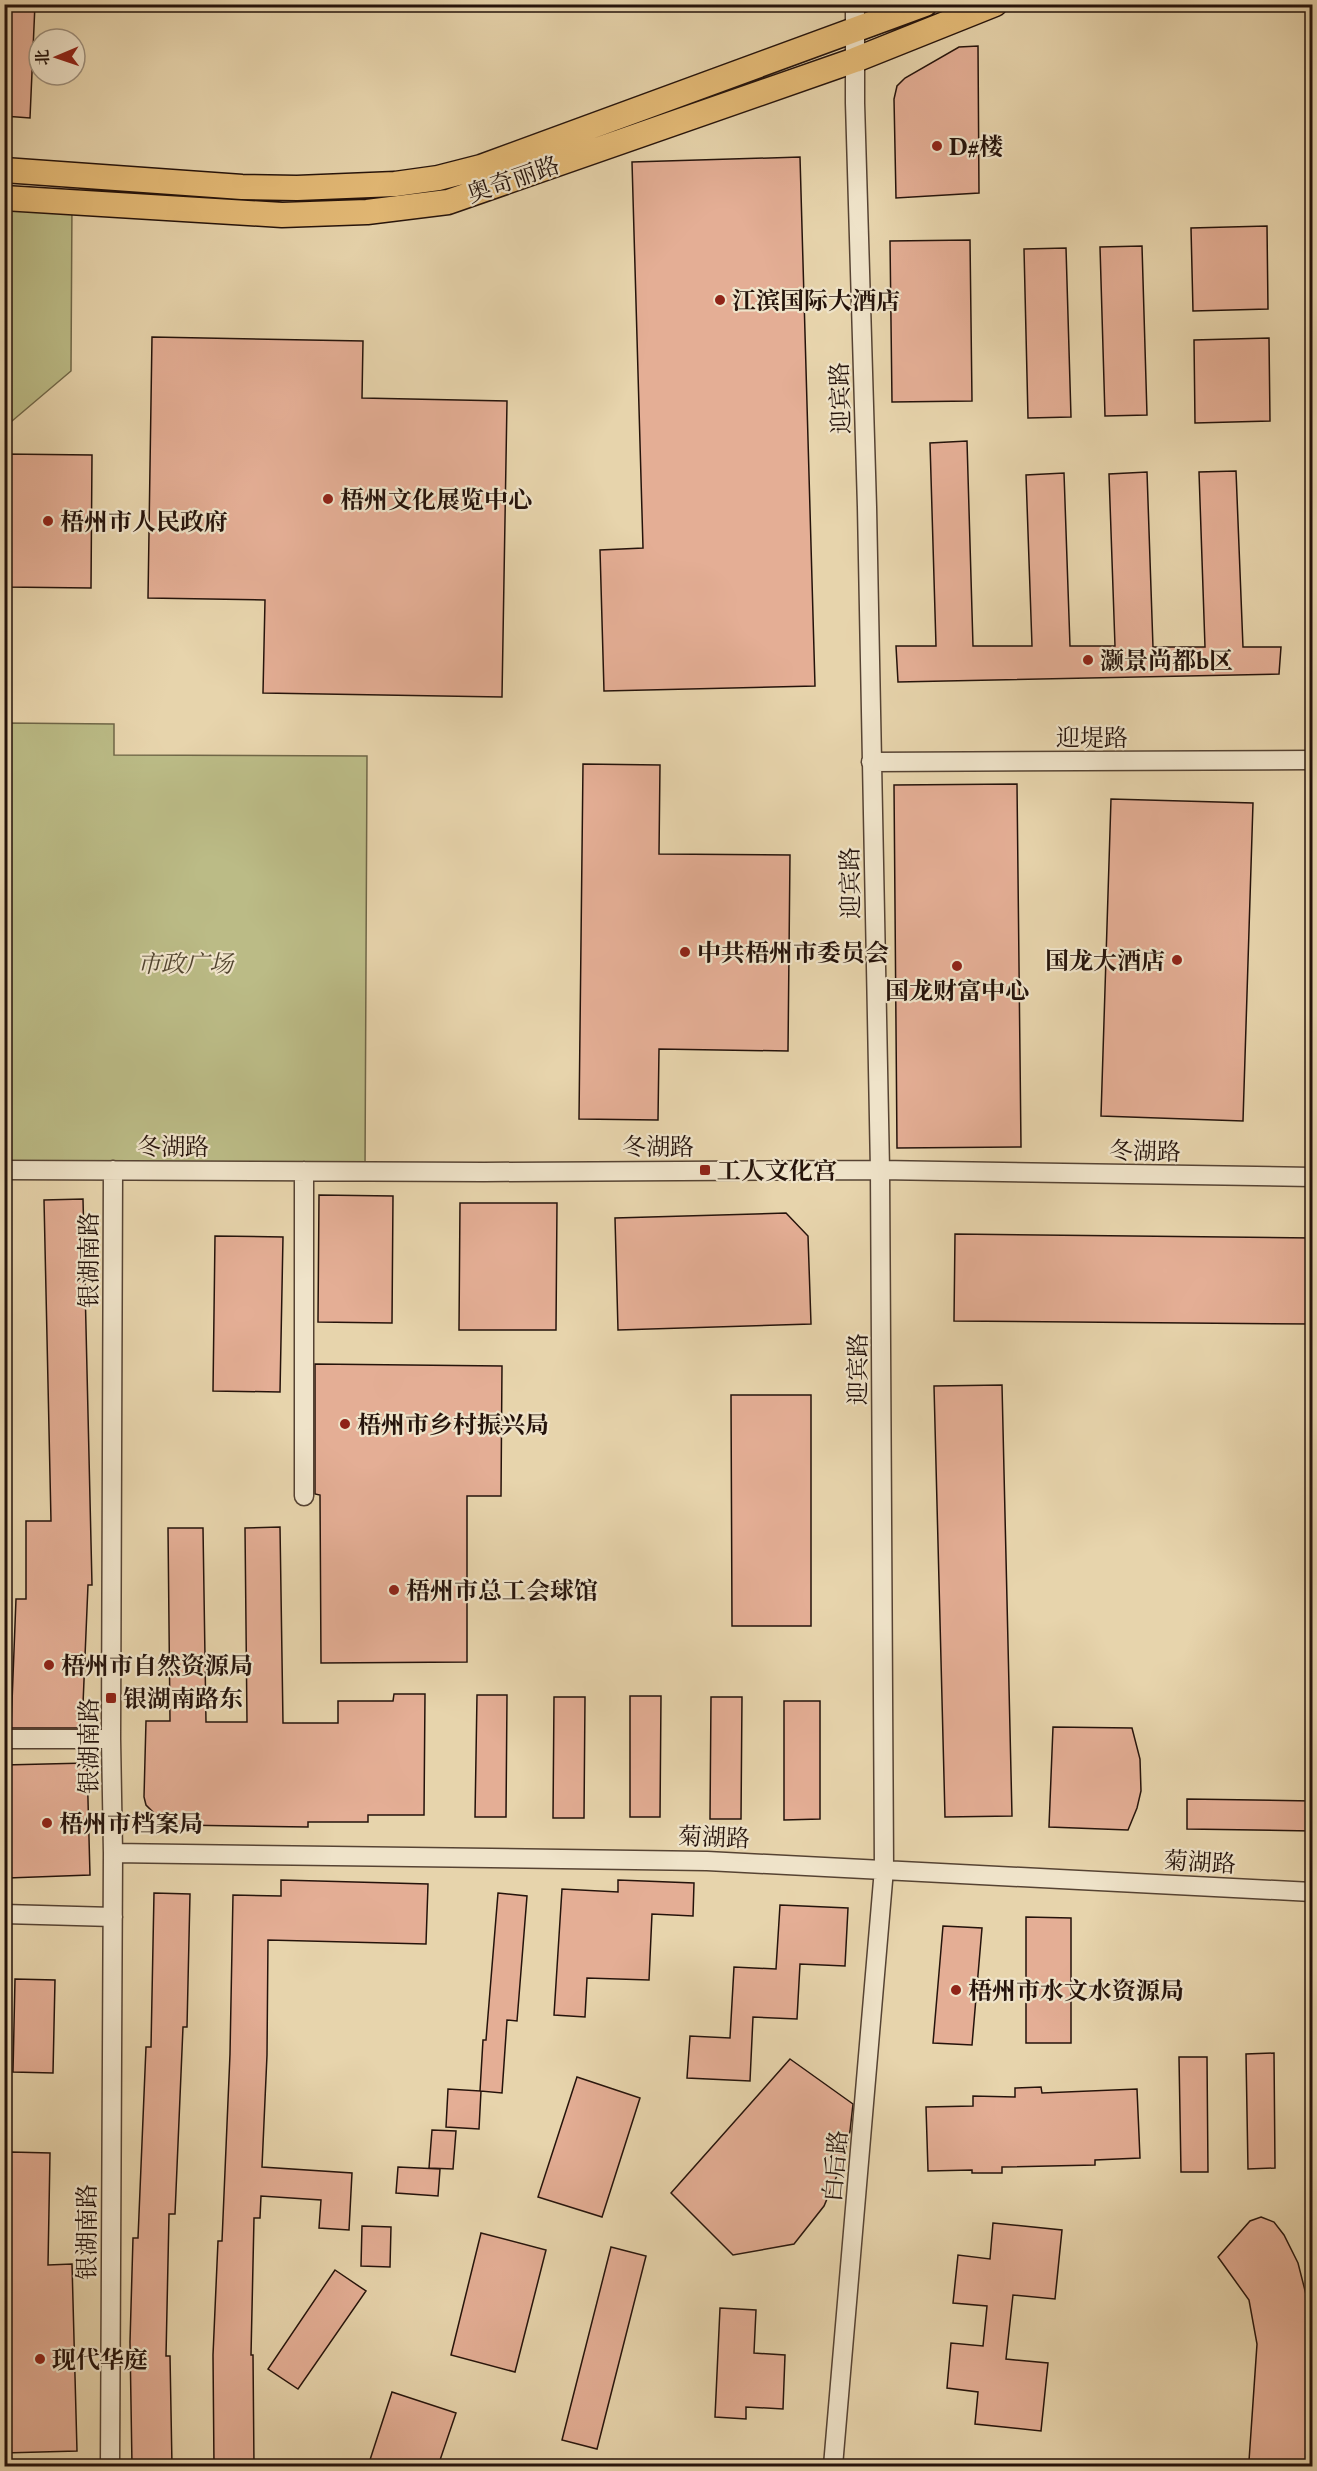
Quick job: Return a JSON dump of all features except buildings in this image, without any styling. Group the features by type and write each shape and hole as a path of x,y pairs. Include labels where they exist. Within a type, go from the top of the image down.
{"main road":[{"name":"奥奇丽路","path":"4,170 242,187 395,184 438,178 481,166 925,4"},
{"name":"奥奇丽路","path":"4,198 282,215 367,212 448,202 855,60 995,4"}],"street":[{"name":"迎宾路","path":"855,4 880,1170 884,1869"},
{"name":"迎堤路","path":"871,762 1312,759"},
{"name":"冬湖路","path":"4,1170 880,1170 1312,1177"},
{"name":"银湖南路","path":"110,2466 113,1170"},
{"path":"304,1171 304,1496"},
{"path":"4,1738 111,1739"},
{"name":"菊湖路","path":"113,1853 696,1860 1312,1892"},
{"name":"白后路","path":"833,2466 884,1869"},
{"path":"4,1914 112,1917"}],"green space":[{"path":"4,198 72,202 71,371 5,427"},
{"name":"市政广场","path":"5,723 114,724 114,755 367,756 365,1171 5,1170"}],"place":[{"name":"D#楼","path":"937,146"},
{"name":"江滨国际大酒店","path":"720,300"},
{"name":"梧州文化展览中心","path":"328,499"},
{"name":"梧州市人民政府","path":"48,521"},
{"name":"灏景尚都b区","path":"1088,660"},
{"name":"中共梧州市委员会","path":"685,952"},
{"name":"国龙大酒店","path":"1177,960"},
{"name":"国龙财富中心","path":"957,966"},
{"name":"工人文化宫","path":"705,1170"},
{"name":"梧州市乡村振兴局","path":"345,1424"},
{"name":"梧州市总工会球馆","path":"394,1590"},
{"name":"梧州市自然资源局","path":"49,1665"},
{"name":"银湖南路东","path":"111,1698"},
{"name":"梧州市档案局","path":"47,1823"},
{"name":"梧州市水文水资源局","path":"956,1990"},
{"name":"现代华庭","path":"40,2359"}]}
